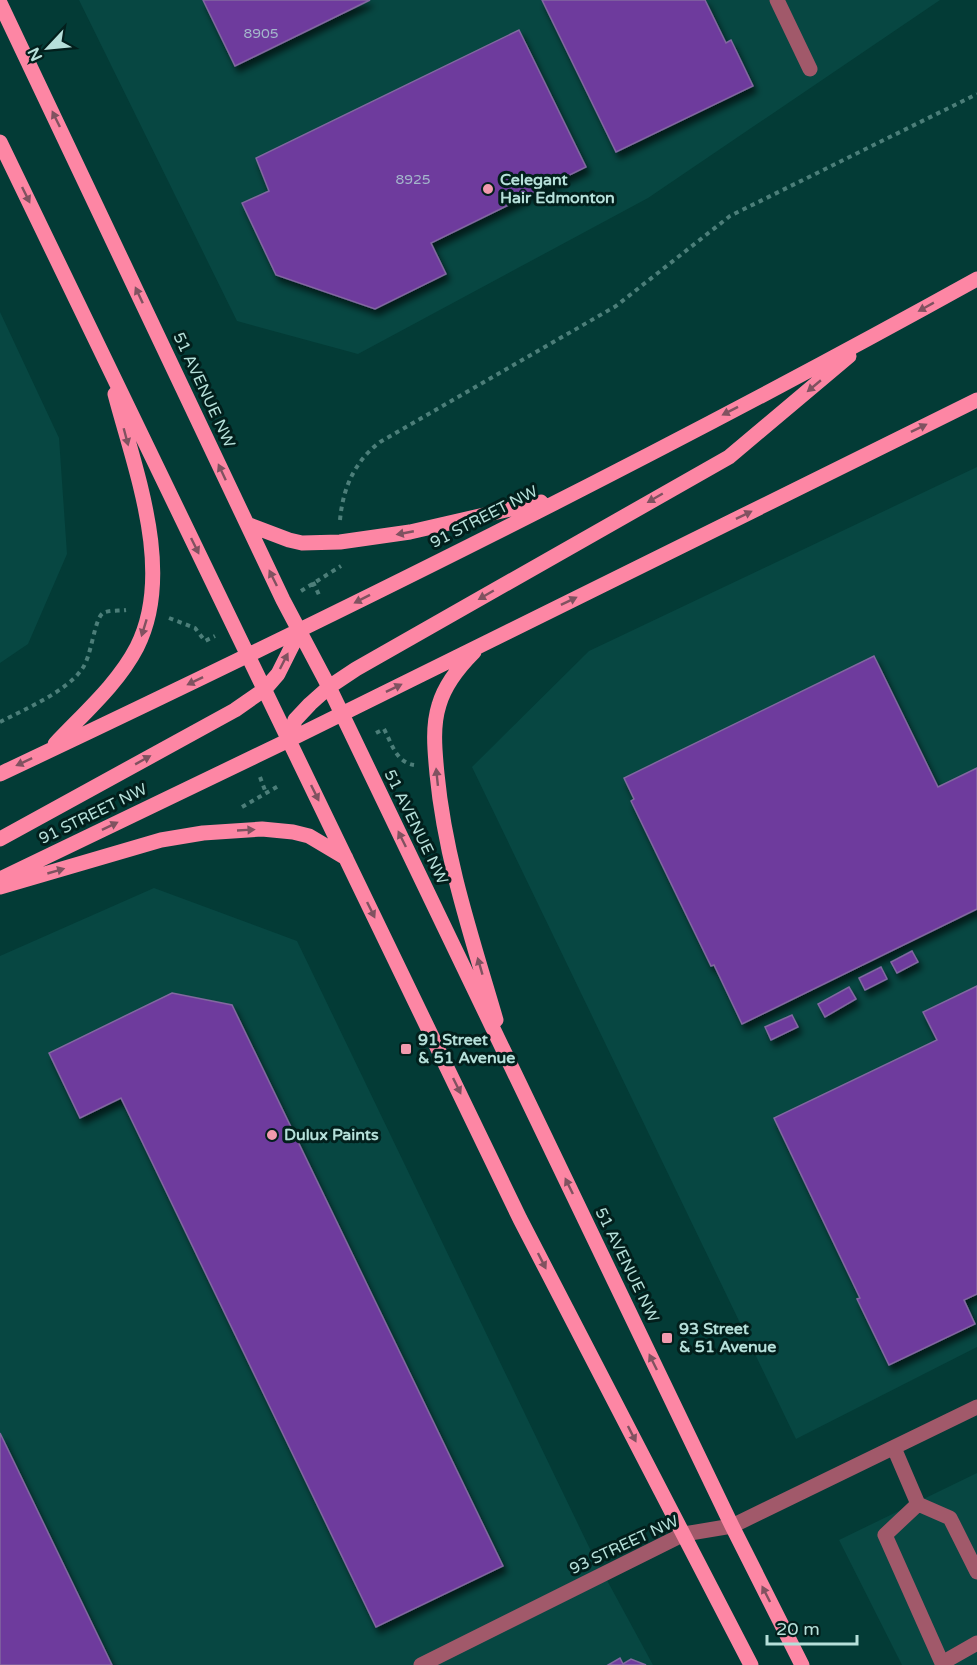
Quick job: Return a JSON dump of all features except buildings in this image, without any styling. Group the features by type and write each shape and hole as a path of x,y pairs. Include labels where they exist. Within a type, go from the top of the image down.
{"main road":[{"name":"51 AVENUE NW","path":"0,3 247,524 329,687 508,1063 732,1526 802,1665"},
{"path":"0,142 520,1219 751,1665"},
{"name":"91 STREET NW","path":"0,774 248,656 564,497 875,335 977,279"},
{"path":"290,740 295,720 329,687 356,669 729,457 875,335"},
{"path":"49,751 116,679 136,650 143,635 152,588 153,561 145,510 106,360"},
{"name":"91 STREET NW","path":"0,879 290,740 977,400"},
{"path":"247,524 295,542 340,542 410,532 564,497"},
{"path":"0,839 233,711 265,689 278,674 300,630"},
{"path":"479,646 453,675 443,694 435,724 435,754 443,819 456,883 508,1063"},
{"path":"0,887 161,840 203,833 262,829 293,832 309,836 346,858"}],"street":[{"path":"777,0 810,69"},
{"name":"93 STREET NW","path":"421,1665 684,1534 732,1526 977,1407"},
{"path":"894,1448 918,1504 950,1518 977,1572"},
{"path":"918,1504 885,1535 942,1663 977,1643"}],"path":[{"path":"340,529 342,504 348,481 368,451 380,441 616,306 730,216 977,94"},
{"path":"284,600 342,565"},
{"path":"313,582 320,597"},
{"path":"0,722 43,700 73,679 89,657 98,619 103,614 110,611 132,610"},
{"path":"163,616 195,628 205,641 233,626"},
{"path":"377,721 381,730 384,729 397,755 411,765 417,766"},
{"path":"373,734 381,730"},
{"path":"259,775 266,793"},
{"path":"242,818 240,807 280,785"}],"shaded area":[{"path":"79,0 940,0 648,198 358,354 237,321"},
{"path":"0,312 59,438 67,554 28,644 0,663"},
{"path":"977,467 977,1347 796,1439 472,767 589,651"},
{"path":"154,888 297,941 590,1549 653,1665 0,1665 0,956"},
{"path":"977,1473 977,1665 902,1665 839,1540"}],"place":[{"name":"Celegant Hair Edmonton","path":"488,189"},
{"name":"91 Street & 51 Avenue","path":"406,1049"},
{"name":"Dulux Paints","path":"272,1135"},
{"name":"93 Street & 51 Avenue","path":"667,1338"}]}
